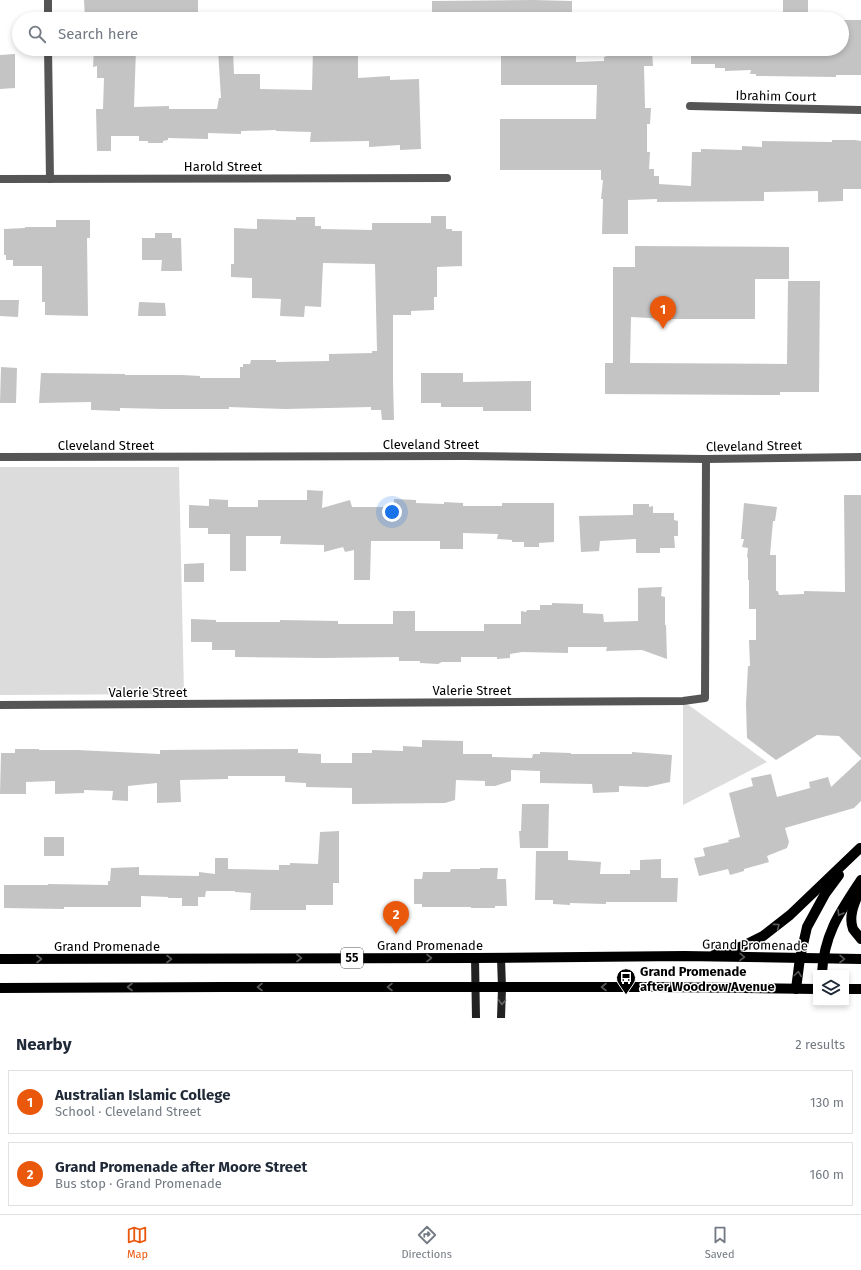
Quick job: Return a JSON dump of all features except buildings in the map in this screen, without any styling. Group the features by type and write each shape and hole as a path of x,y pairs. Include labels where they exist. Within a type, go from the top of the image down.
{"main road":[{"path":"703,957 743,946 763,936 790,915 860,848"},
{"path":"796,989 800,958 807,927 825,894 860,848"},
{"path":"822,970 823,959 828,939 838,914 861,880"},
{"path":"861,887 851,914 853,929 861,939"},
{"name":"Grand Promenade","path":"0,959 703,957 861,959"},
{"name":"55","path":"0,988 657,987 813,989"},
{"path":"849,989 861,989"}],"street":[{"path":"48,0 48,12"},
{"path":"48,56 50,179"},
{"name":"Ibrahim Court","path":"690,106 861,110"},
{"name":"Harold Street","path":"0,179 447,178"},
{"name":"Cleveland Street","path":"0,457 466,456 706,459 861,457"},
{"name":"Valerie Street","path":"0,705 684,701 705,698 706,459"},
{"path":"475,958 476,1018"},
{"path":"501,958 501,1018"}],"shaded area":[{"path":"0,467 179,467 184,694 0,695"},
{"path":"683,701 767,762 683,805"}],"place":[{"name":"Australian Islamic College","path":"663,329"},
{"name":"Grand Promenade after Moore Street","path":"396,934"},
{"name":"Grand Promenade after Woodrow Avenue","path":"626,995"}]}
